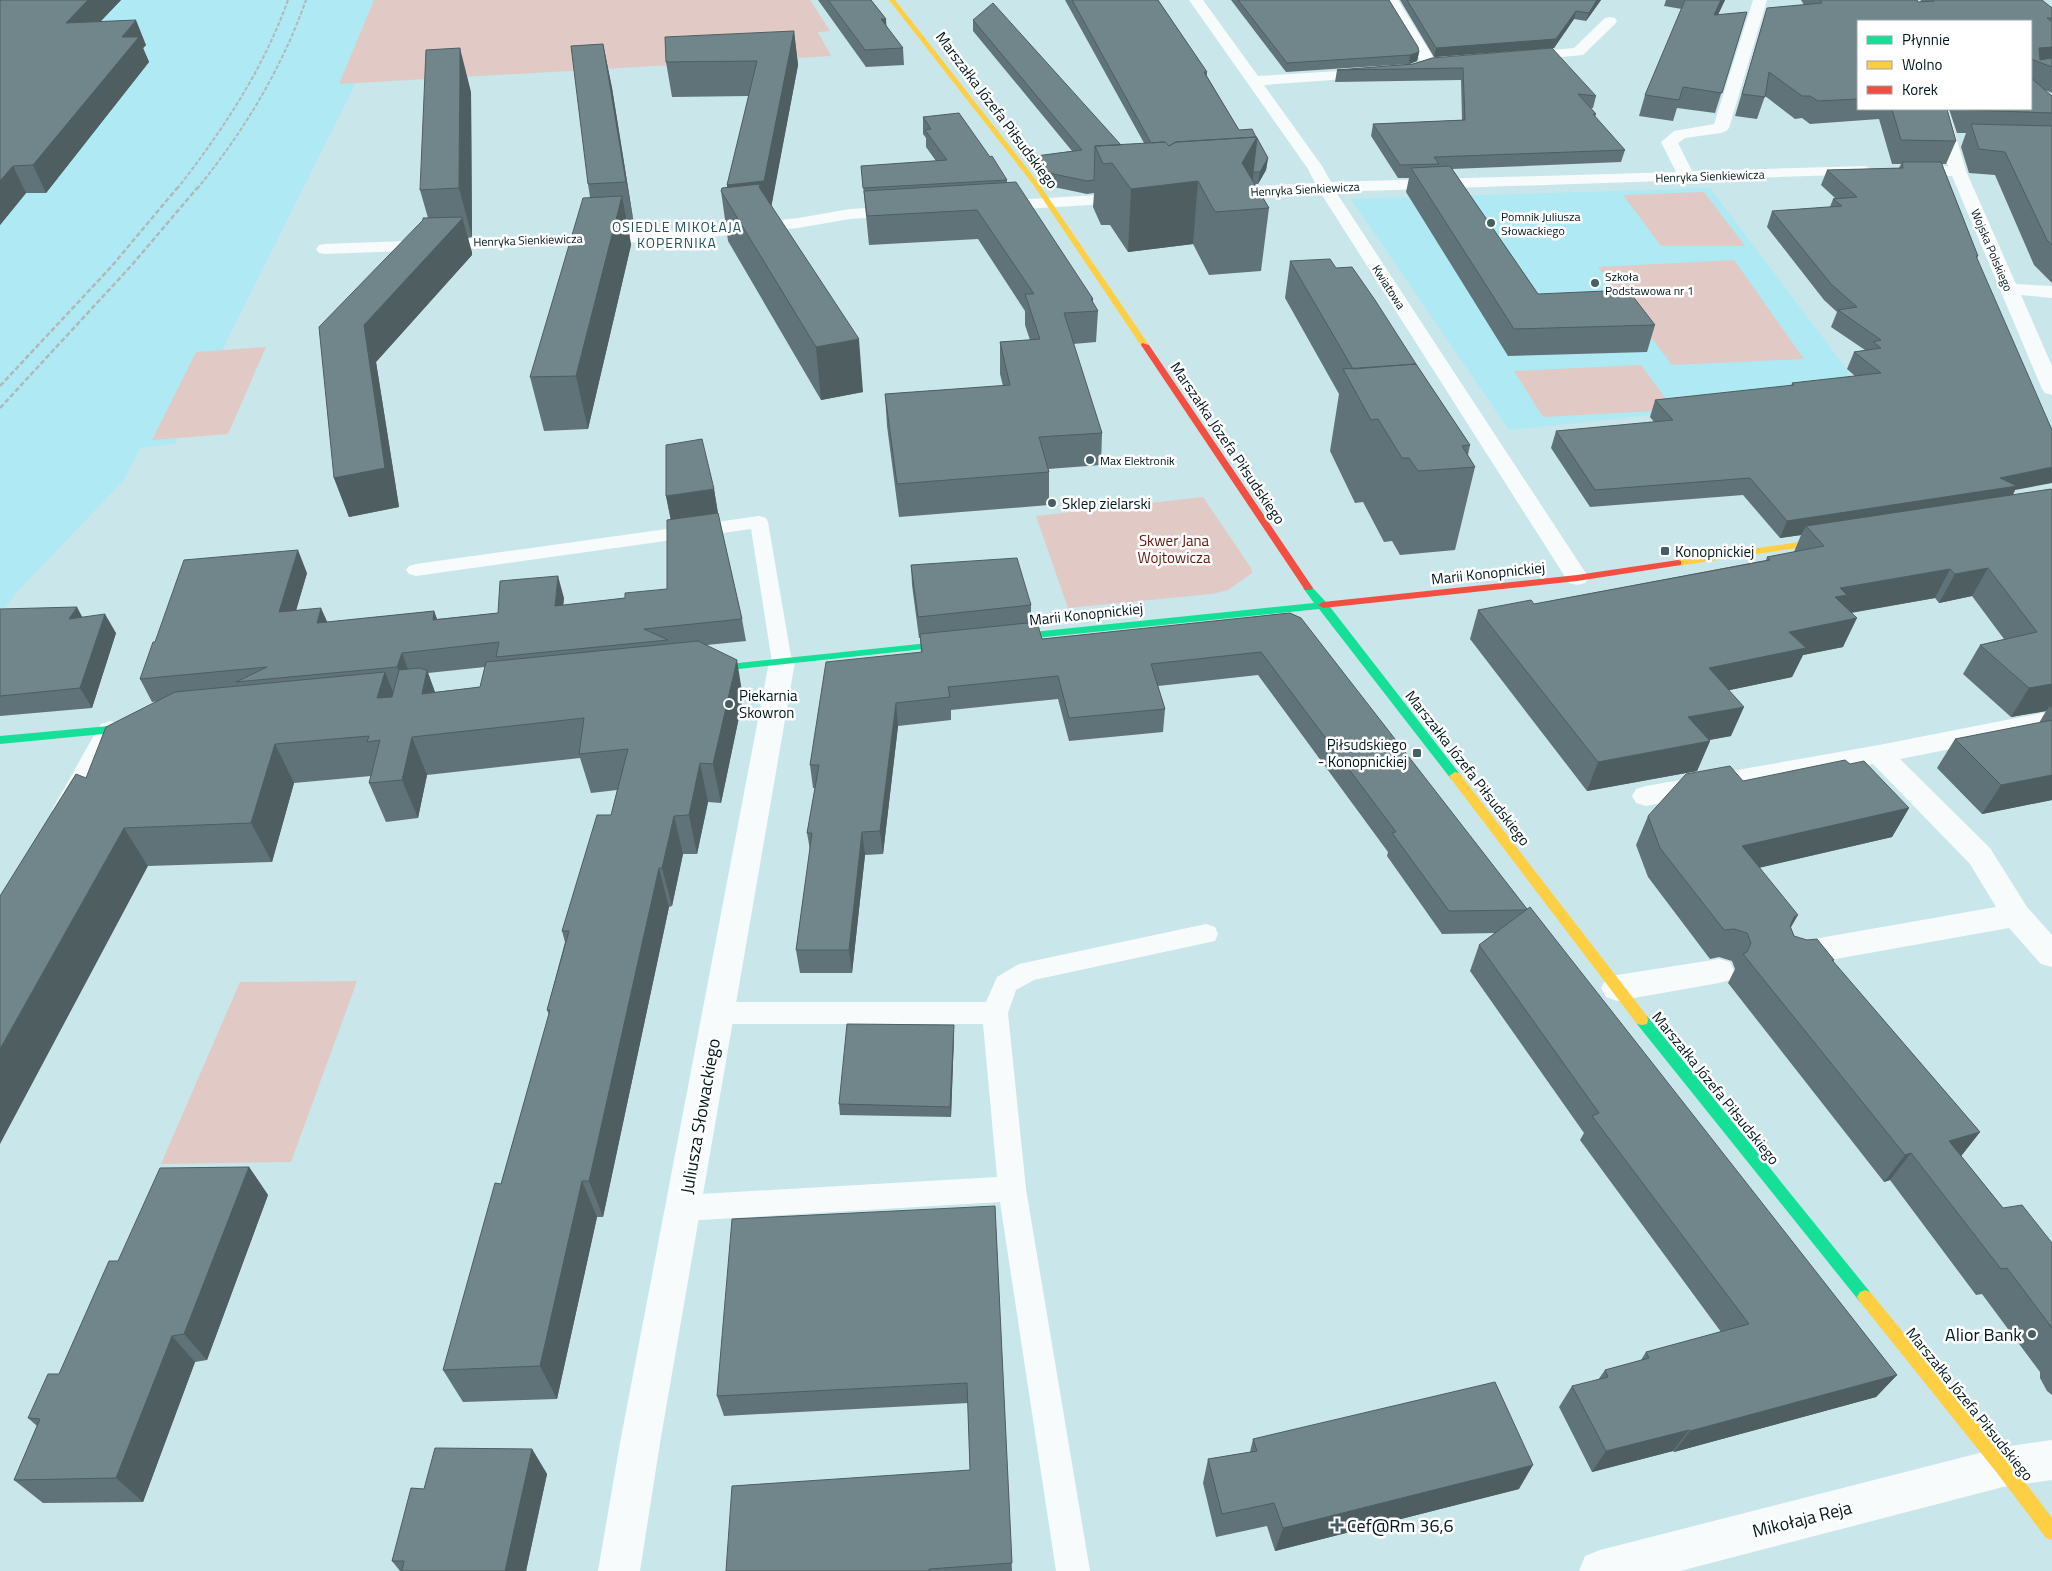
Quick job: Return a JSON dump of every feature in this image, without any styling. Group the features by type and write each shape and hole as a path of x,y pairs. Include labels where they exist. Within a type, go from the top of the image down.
{"street":[{"name":"Marszałka Józefa Piłsudskiego","path":"892,0 972,100 1049,203 1320,605 1512,848 1668,1055 2003,1467 2052,1532"},
{"name":"Kwiatowa","path":"1196,0 1316,169 1325,187 1577,578"},
{"path":"1391,0 1425,55 1422,66 1442,63"},
{"path":"1686,176 1670,142 1680,134 1721,128 1760,0"},
{"path":"1500,58 1578,52 1610,21"},
{"path":"1255,81 1392,71"},
{"name":"Wojska Polskiego","path":"1940,110 1958,171 2052,389"},
{"path":"1948,140 1967,140"},
{"name":"Henryka Sienkiewicza","path":"1204,194 1325,187 1881,170 1958,171"},
{"path":"975,207 1145,198"},
{"name":"Henryka Sienkiewicza","path":"325,249 671,236 798,223 850,214 919,210"},
{"path":"2008,289 2052,292"},
{"name":"Marii Konopnickiej","path":"994,639 1577,578 1845,538"},
{"path":"688,671 965,642"},
{"name":"Juliusza Słowackiego","path":"619,1571 782,662"},
{"path":"1646,796 1879,754 2052,720"},
{"path":"0,740 153,726"},
{"path":"51,834 110,730"},
{"path":"1879,754 1980,856 2016,915 2052,956"},
{"path":"1791,955 2016,915"},
{"path":"1617,988 1719,971"},
{"name":"Mikołaja Reja","path":"1600,1571 2003,1467 2052,1460"}],"lane":[{"path":"416,570 759,522 782,662"},
{"path":"1073,1571 1012,1189 995,1013 1006,984 1028,971 1206,934"},
{"path":"718,1013 995,1013"},
{"path":"683,1208 1012,1189"}],"shaded area":[{"path":"0,0 374,0 340,84 356,83 175,444 140,448 123,481 14,595 0,616"},
{"name":"Szkoła Podstawowa nr 1","path":"1710,188 1845,367 1860,393 1509,430 1351,199"}],"green space":[{"path":"374,0 810,0 830,31 818,32 831,56 339,84"},
{"path":"1704,192 1745,246 1661,246 1623,195"},
{"path":"1734,260 1804,359 1672,365 1598,267"},
{"path":"266,347 228,434 152,440 196,352"},
{"path":"1641,365 1674,410 1543,417 1514,371"},
{"name":"Skwer Jana Wojtowicza","path":"1203,497 1251,568 1252,573 1228,590 1212,594 1068,608 1036,516"},
{"path":"357,981 291,1162 161,1164 240,982"}],"building":[{"path":"0,0 88,0 66,23 136,20 122,37 139,37 33,165 13,166 0,181"},
{"path":"828,0 871,0 886,19 881,19 903,48 865,50"},
{"path":"1072,0 1158,0 1207,72 1204,72 1239,130 1252,129 1256,137 1176,142 1169,146 1165,142 1151,143"},
{"path":"1238,0 1389,0 1418,47 1419,52 1410,55 1287,63"},
{"path":"1407,0 1597,0 1589,13 1576,11 1556,39 1436,48"},
{"path":"1685,0 1721,0 1714,15 1747,12 1722,93 1683,87 1679,100 1645,95"},
{"path":"1820,0 1917,0 1918,2 1933,0 2042,0 2052,8 2052,18 2047,18 2052,22 2052,47 2039,48 2040,60 2052,58 2052,67 2032,59 2032,20 1857,20 1857,99 1818,101 1810,96 1802,96 1769,72 1765,97 1742,94 1767,8 1822,3"},
{"path":"993,3 1121,145 1095,146 1094,180 1087,181 1049,173 1036,156 1082,150 973,20"},
{"path":"794,31 764,181 727,185 757,61 666,62 665,37"},
{"path":"603,44 626,182 588,184 571,46"},
{"path":"460,48 459,188 420,190 426,50"},
{"path":"1552,48 1596,96 1578,94 1625,150 1434,157 1439,164 1400,165 1373,124 1465,120 1463,68 1337,70 1413,64 1432,58"},
{"path":"2032,79 2052,96 2052,113 1967,110 2032,110"},
{"path":"1892,110 1947,110 1956,141 1901,140"},
{"path":"959,113 990,157 992,156 1007,180 863,188 861,166 947,160 925,130 931,129 923,117"},
{"path":"1971,124 2052,126 2052,245 2047,240 2005,152 1979,149"},
{"path":"1257,137 1242,163 1269,208 1215,212 1198,181 1131,189 1112,163 1103,164 1095,146 1165,142 1169,146 1176,142"},
{"path":"1257,138 1268,158 1260,172 1253,172"},
{"path":"1902,162 1941,162 1978,256 1976,256 2052,430 2052,467 2000,478 2017,486 1787,521 1750,478 1595,490 1556,431 1673,420 1655,400 1794,385 1792,383 1881,373 1854,352 1881,348 1873,342 1881,340 1838,310 1857,307 1831,284 1772,211 1842,206 1833,199 1857,197 1827,170 1903,168"},
{"path":"1450,166 1538,294 1628,290 1655,325 1514,329 1411,168"},
{"path":"1016,182 1093,299 1091,299 1098,311 1064,313 1102,433 1039,437 1049,472 897,484 885,394 1010,385 1000,342 1040,339 1025,294 1034,294 977,210 867,216 864,191"},
{"path":"760,184 759,187 859,339 816,347 721,191 722,188"},
{"path":"622,196 576,376 530,377 583,198"},
{"path":"462,217 364,325 385,468 334,478 319,327 423,218"},
{"path":"1330,259 1336,268 1352,267 1416,364 1353,369 1290,261"},
{"path":"1416,364 1470,445 1462,446 1475,467 1418,471 1409,458 1402,458 1378,419 1371,420 1343,369"},
{"path":"702,439 714,489 666,496 666,445"},
{"path":"2051,489 2052,684 2029,688 1980,645 2037,632 1988,568 1955,574 1950,569 1840,588 1847,595 1835,597 1857,618 1789,632 1806,648 1709,668 1744,707 1688,717 1710,741 1598,762 1478,610 1531,600 1534,604 1770,560 1767,557 1824,546 1806,526"},
{"path":"718,513 742,619 644,629 668,640 496,657 499,642 402,653 397,667 236,682 267,667 140,679 184,560 298,550 279,612 321,608 317,623 434,611 433,620 498,613 500,581 558,576 555,606 625,598 625,593 667,589 667,520"},
{"path":"1017,558 1031,605 918,617 911,565"},
{"path":"77,607 69,619 105,614 80,688 0,696 0,609"},
{"path":"1290,613 1301,618 1526,910 1449,911 1392,833 1396,832 1261,652 1151,664 1165,709 1069,718 1058,676 948,687 950,697 896,703 880,831 862,832 849,950 796,950 812,833 807,833 819,765 810,765 826,662 922,652 920,634 1037,622 1042,639"},
{"path":"698,641 737,660 713,764 700,763 689,815 674,816 662,868 659,868 589,1181 582,1181 540,1366 443,1370 495,1183 501,1184 550,1010 547,1010 569,931 562,931 597,815 611,815 628,749 579,754 584,718 412,737 402,780 369,783 380,740 367,742 369,736 275,744 251,823 124,828 0,1049 0,896 76,774 86,778 106,727 175,692 385,672 377,698 392,697 399,670 419,668 427,670 422,694 480,687 486,662"},
{"path":"2052,720 2052,775 2001,785 1955,739"},
{"path":"1845,760 1850,764 1864,761 1909,808 1742,846 1798,915 1794,917 1790,926 1794,936 1807,940 1817,939 1834,960 1832,960 1980,1132 1949,1141 2003,1208 2022,1205 2052,1243 2052,1328 2007,1268 2001,1269 1911,1153 1905,1155 1743,954 1747,952 1751,943 1747,933 1734,929 1724,930 1660,848 1648,816 1686,774 1730,766 1743,781"},
{"path":"1530,907 1897,1375 1690,1431 1606,1451 1572,1386 1608,1377 1605,1370 1649,1358 1646,1352 1749,1324 1592,1116 1599,1113 1479,945"},
{"path":"847,1024 954,1025 950,1107 839,1104"},
{"path":"249,1167 184,1334 172,1336 116,1478 14,1480 40,1419 28,1418 48,1374 59,1374 109,1261 118,1261 160,1168"},
{"path":"995,1206 1012,1563 929,1569 929,1571 726,1571 732,1486 970,1470 967,1383 717,1396 732,1219"},
{"path":"1495,1382 1533,1465 1283,1528 1274,1503 1222,1514 1208,1459 1257,1451 1253,1439"},
{"path":"435,1448 532,1449 505,1571 402,1571 404,1561 392,1561 411,1488 424,1489"}],"railway":[{"path":"177,189 210,145 240,99 266,51 288,0"},
{"path":"197,189 230,145 260,99 285,51 306,0"},
{"path":"0,386 111,267 178,187"},
{"path":"0,408 131,266 198,187"}],"traffic: fast":[{"path":"1308,588 1455,776"},
{"path":"1005,638 1323,605"},
{"path":"701,670 957,643"},
{"path":"0,740 141,727"},
{"path":"1642,1020 1865,1297"}],"traffic: slow":[{"path":"892,0 1035,182 1145,345"},
{"path":"1678,563 1833,540"},
{"path":"1455,776 1642,1020"},
{"path":"1865,1297 2003,1467 2052,1532"}],"traffic: jam":[{"path":"1145,345 1308,588"},
{"path":"1323,605 1577,578 1678,563"}],"place":[{"name":"Pomnik Juliusza Słowackiego","path":"1491,223"},
{"name":"Szkoła Podstawowa nr 1","path":"1595,283"},
{"name":"Max Elektronik","path":"1090,460"},
{"name":"Sklep zielarski","path":"1052,503"},
{"name":"Konopnickiej","path":"1665,551"},
{"name":"Piekarnia Skowron","path":"729,704"},
{"name":"Piłsudskiego - Konopnickiej","path":"1417,753"},
{"name":"Alior Bank","path":"2032,1334"},
{"name":"Cef@Rm 36,6","path":"1337,1525"}],"district":[{"name":"OSIEDLE MIKOŁAJA KOPERNIKA","path":"677,234"}]}
